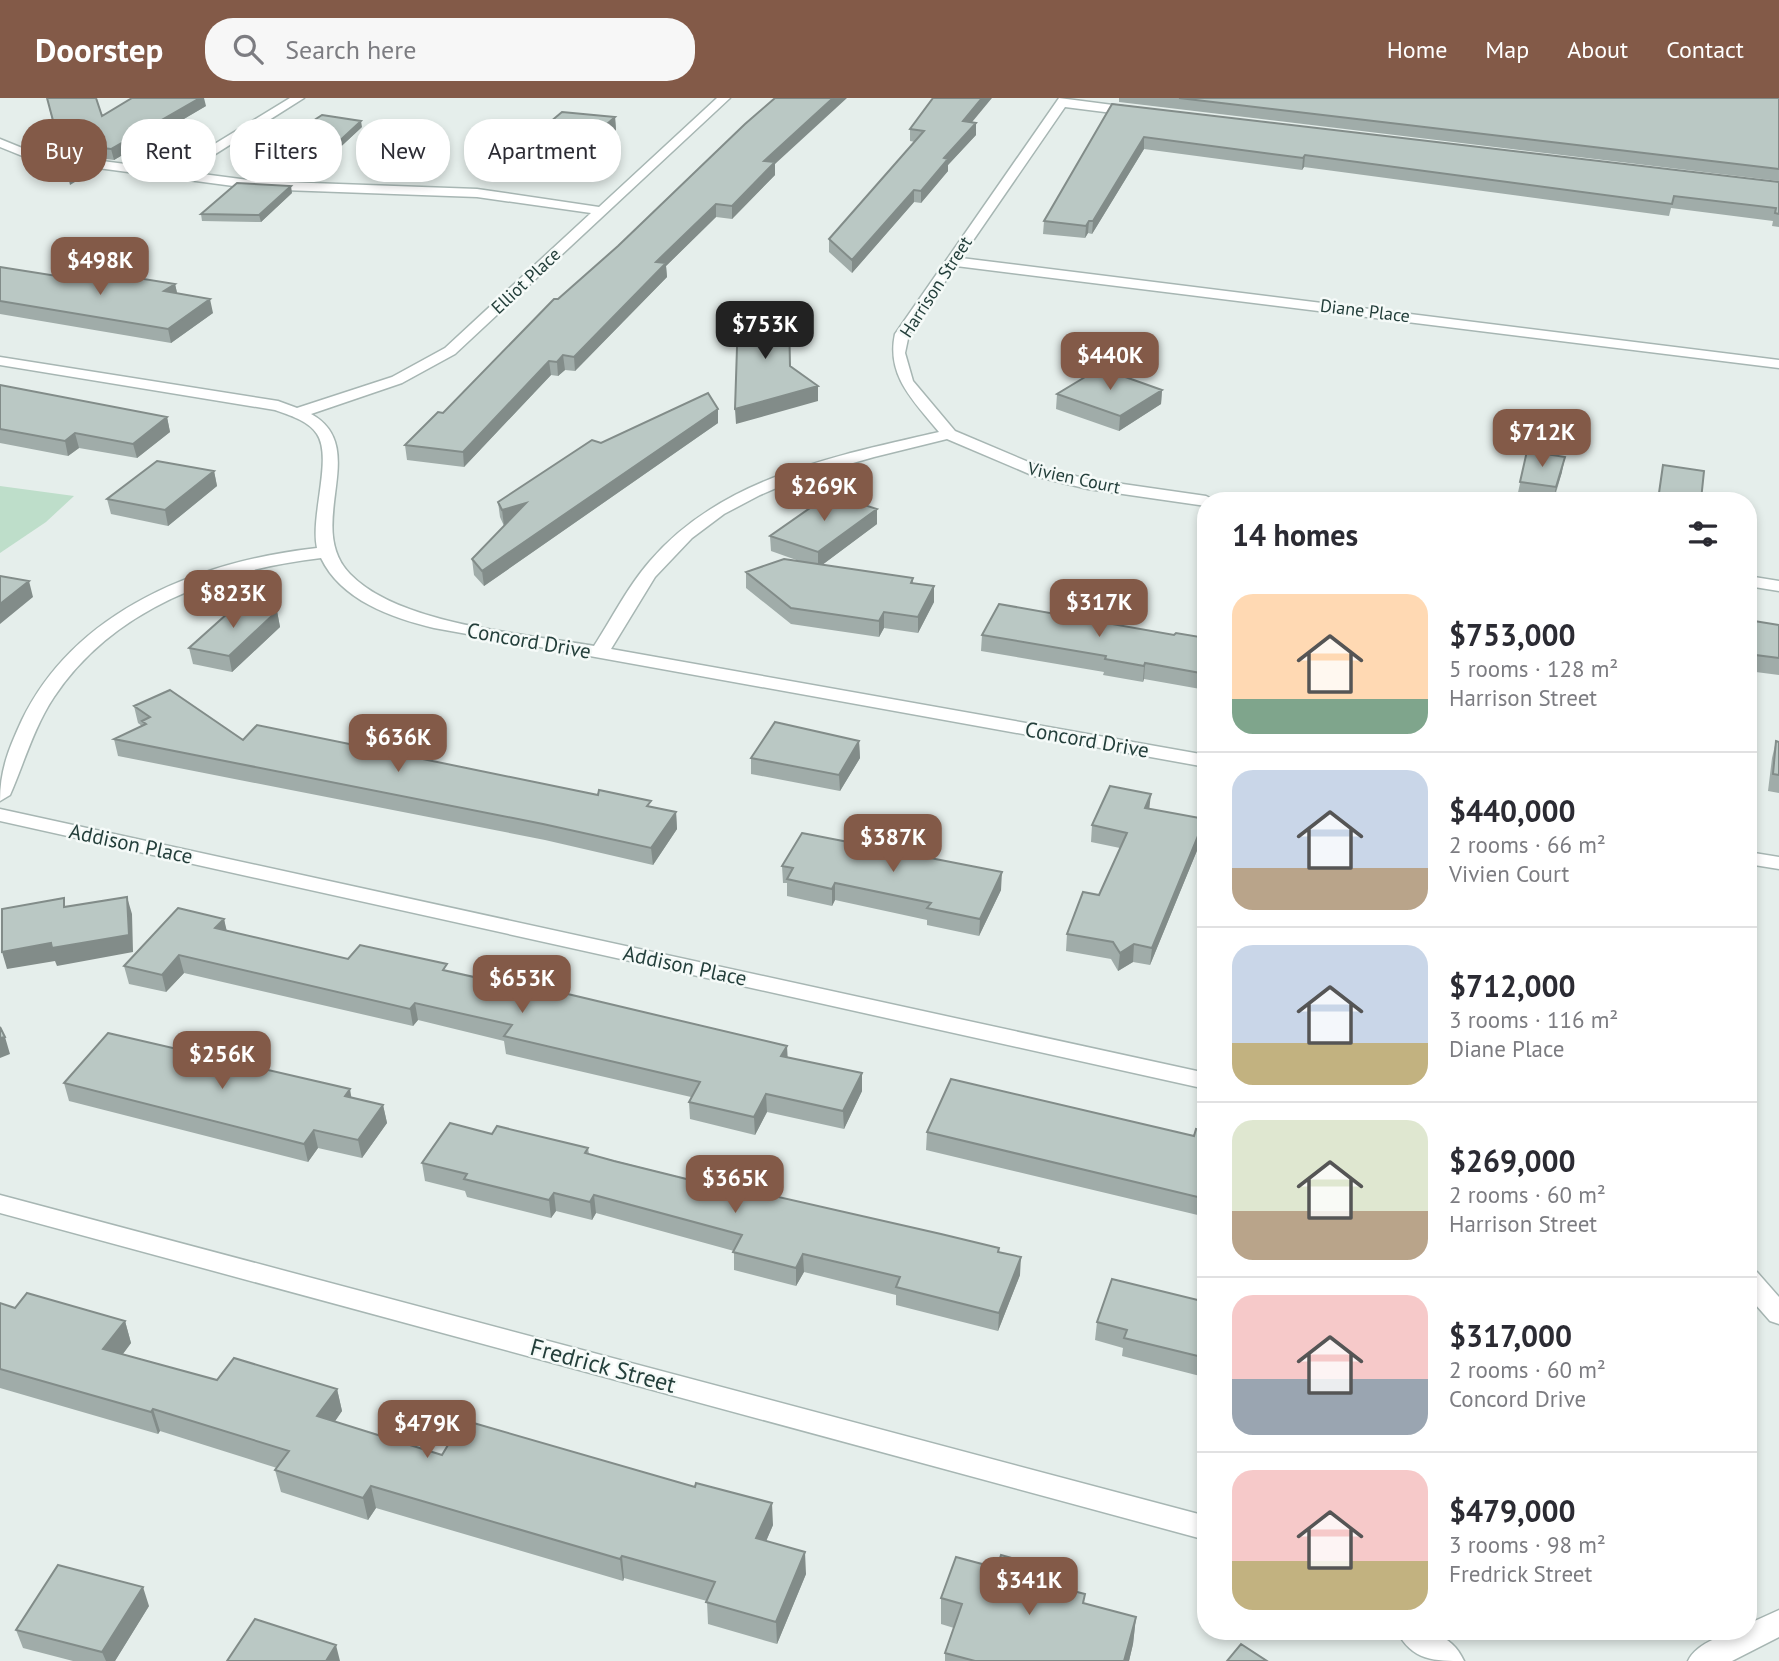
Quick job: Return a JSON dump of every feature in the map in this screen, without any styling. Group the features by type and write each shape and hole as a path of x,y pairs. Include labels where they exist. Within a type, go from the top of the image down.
{"street":[{"path":"216,148 298,98"},
{"name":"Elliot Place","path":"297,413 397,380 450,351 724,98"},
{"path":"1064,100 1145,113"},
{"name":"Harrison Street","path":"949,434 906,382 898,353 902,334 1064,100"},
{"path":"0,143 30,155 121,167"},
{"path":"216,179 299,188 477,193 603,211"},
{"name":"Diane Place","path":"951,261 1779,364"},
{"path":"0,361 278,407 297,413 322,429 329,443 322,532 326,552 264,559 219,571 141,607 101,635 70,663 45,696 0,795"},
{"path":"599,653 655,565 678,540 710,515 787,477 949,434"},
{"name":"Vivien Court","path":"949,434 1000,460 1040,472 1088,484 1197,500"},
{"name":"Concord Drive","path":"326,552 341,575 364,594 395,611 434,623 1197,759"},
{"path":"1757,583 1779,586"},
{"name":"Addison Place","path":"0,814 1197,1079"},
{"path":"1757,859 1779,863"},
{"name":"Fredrick Street","path":"0,1204 1197,1526"},
{"path":"1757,1289 1779,1314"},
{"path":"1757,1634 1779,1623"},
{"path":"1423,1640 1449,1661"},
{"path":"1703,1661 1745,1640"}],"green space":[{"path":"0,486 74,496 46,522 0,553"}],"building":[{"path":"47,98 96,98 102,116 132,98 200,98 163,119 121,119 121,143 111,149 107,149 107,119 53,119"},
{"path":"775,98 833,98 764,161 775,162 732,206 716,204 656,262 666,263 574,357 563,355 557,362 549,361 463,452 405,445 438,412 443,413 554,299 558,299 618,246"},
{"path":"933,98 982,98 963,121 976,123 944,158 948,159 921,191 914,190 852,260 829,239 924,131 910,129"},
{"path":"1179,98 1779,98 1779,169"},
{"path":"1112,104 1779,182 1779,214 1775,213 1776,208 1674,196 1672,204 1305,155 1303,158 1144,137 1093,221 1089,221 1086,226 1044,221"},
{"path":"562,112 615,117 613,119 554,119"},
{"path":"322,115 356,120 356,126 342,139 342,119 316,119"},
{"path":"237,183 291,186 259,215 201,214"},
{"path":"0,267 101,283 113,274 175,284 164,291 210,299 168,329 0,301"},
{"path":"789,316 790,366 818,386 735,409 738,317"},
{"path":"1100,368 1162,390 1120,416 1057,394"},
{"path":"0,385 167,417 133,444 75,433 65,441 0,429"},
{"path":"708,393 718,409 482,571 472,559 526,503 502,510 498,502 592,440 601,443"},
{"path":"1527,451 1565,457 1556,487 1520,482"},
{"path":"157,461 214,471 165,510 107,499"},
{"path":"1663,465 1704,471 1702,492 1659,492"},
{"path":"830,494 877,509 818,552 770,536"},
{"path":"784,559 913,578 911,583 934,586 918,617 884,612 879,621 791,608 746,572"},
{"path":"0,576 29,581 0,604"},
{"path":"238,604 277,611 229,656 189,648"},
{"path":"999,604 1174,635 1176,633 1197,636 1197,672 1145,663 1144,666 1105,659 1106,656 982,635"},
{"path":"1757,621 1779,625 1779,658 1757,655"},
{"path":"170,690 243,740 257,725 598,795 599,790 651,801 647,806 676,812 651,848 114,739 146,724 142,721 150,717 134,706"},
{"path":"775,722 859,741 839,775 751,758"},
{"path":"1776,741 1779,742 1779,775 1773,774"},
{"path":"1110,786 1151,794 1145,808 1197,818 1197,838 1152,948 1134,944 1120,953 1113,942 1067,934 1083,892 1099,895 1127,833 1092,825"},
{"path":"802,833 1002,872 980,919 927,908 931,903 835,883 832,889 787,879 793,868 782,866"},
{"path":"127,897 129,935 52,948 51,943 2,952 2,909 64,898 64,907"},
{"path":"178,908 224,919 215,928 348,959 360,945 447,964 443,970 536,991 538,987 787,1046 781,1056 862,1073 843,1111 766,1094 754,1117 689,1102 700,1082 504,1036 512,1025 415,1003 410,1009 179,955 162,975 124,966"},
{"path":"108,1033 350,1089 345,1096 383,1105 358,1140 314,1130 304,1144 64,1083"},
{"path":"951,1079 1194,1136 1197,1129 1197,1197 927,1132"},
{"path":"450,1123 492,1134 497,1126 588,1148 585,1153 614,1161 759,1197 761,1193 941,1234 999,1248 998,1252 1021,1257 999,1313 896,1287 900,1277 803,1254 796,1268 733,1252 742,1235 594,1195 590,1202 554,1193 549,1200 464,1179 467,1174 422,1163"},
{"path":"1112,1279 1197,1300 1197,1356 1124,1338 1127,1330 1097,1322"},
{"path":"27,1293 125,1321 103,1349 217,1380 234,1358 337,1389 317,1416 442,1455 463,1420 695,1487 696,1483 772,1503 756,1538 805,1552 776,1622 706,1602 715,1582 622,1556 620,1559 371,1486 363,1498 275,1470 289,1451 153,1409 151,1412 0,1369 0,1303 15,1308"},
{"path":"1001,1555 1050,1569 1046,1584 1085,1594 1083,1603 1136,1617 1124,1661 975,1661 945,1653 962,1604 941,1598 956,1557 997,1568"},
{"path":"58,1565 143,1587 102,1652 16,1630"},
{"path":"255,1619 336,1645 326,1661 227,1661"},
{"path":"1241,1644 1267,1661 1227,1661"}]}
